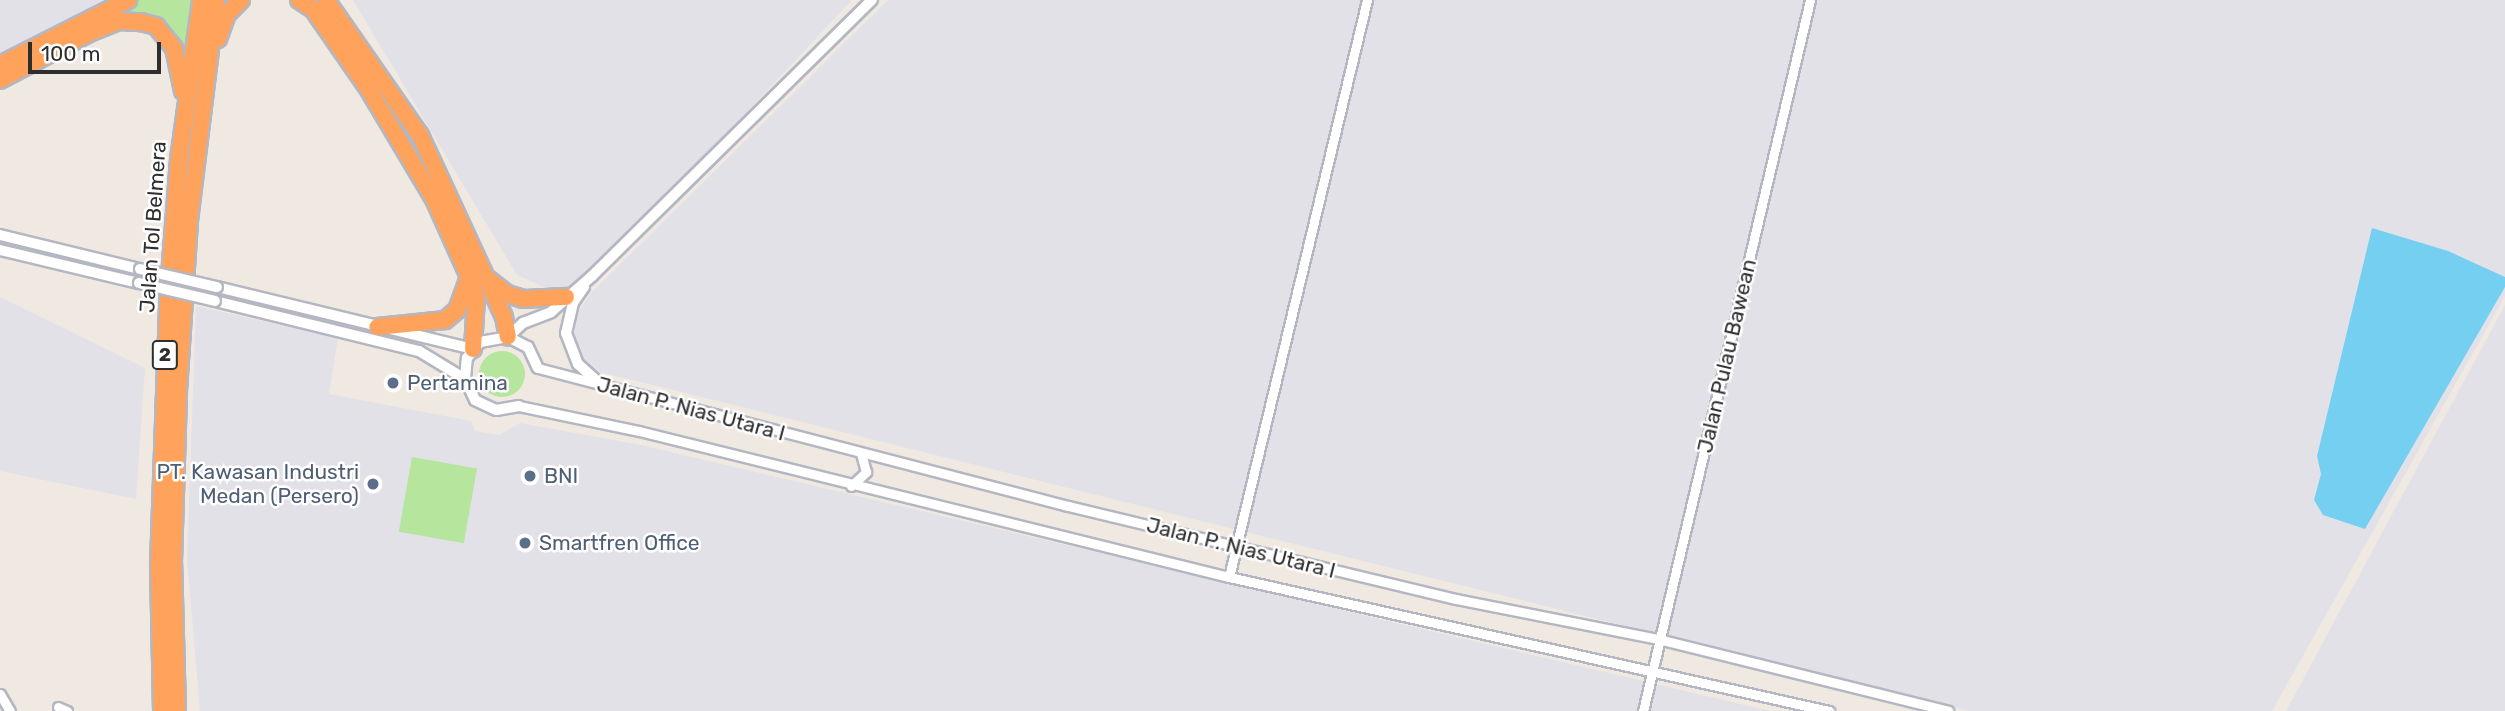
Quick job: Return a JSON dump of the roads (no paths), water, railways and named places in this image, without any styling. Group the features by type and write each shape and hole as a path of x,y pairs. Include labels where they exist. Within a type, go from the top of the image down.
{"highway":[{"path":"0,65 128,0"},
{"name":"Jalan Tol Belmera","path":"162,711 161,432 173,217 185,100 201,0"},
{"name":"Jalan Tol Belmera","path":"177,711 173,563 178,392 189,221 216,0"},
{"path":"203,101 222,25 242,0"},
{"path":"299,0 313,9 369,90 476,276 504,317 508,337"},
{"path":"326,0 420,135 476,276 473,349"},
{"path":"0,80 89,33 120,21 141,22 156,26 174,48 185,100"},
{"path":"476,276 507,294 523,299 566,297"},
{"path":"377,327 444,320 457,310 476,276"}],"street":[{"path":"508,337 523,323 551,312 592,276 872,0"},
{"path":"1229,577 1367,0"},
{"name":"Jalan Pulau Bawean","path":"1643,711 1810,0"},
{"path":"0,235 473,349"},
{"path":"0,250 419,351 465,379"},
{"path":"592,276 573,303 566,333 578,364 601,385"},
{"path":"519,406 496,410 485,406 468,390 465,379 473,349 489,338 508,337 528,347 538,368"},
{"name":"Jalan P. Nias Utara I","path":"538,368 1236,547 1456,599 1658,639 1948,711"},
{"name":"Jalan P. Nias Utara I","path":"519,406 639,431 851,486 1229,577 1651,668 1829,711"},
{"path":"851,486 866,472 861,453"},
{"path":"0,694 10,711"}],"water":[{"path":"2372,228 2448,251 2505,277 2505,287 2365,529 2323,515 2314,500 2321,474 2317,456"}],"place":[{"name":"Pertamina","path":"393,383"},
{"name":"BNI","path":"530,476"},
{"name":"PT. Kawasan Industri Medan (Persero)","path":"373,484"},
{"name":"Smartfren Office","path":"525,543"}]}
